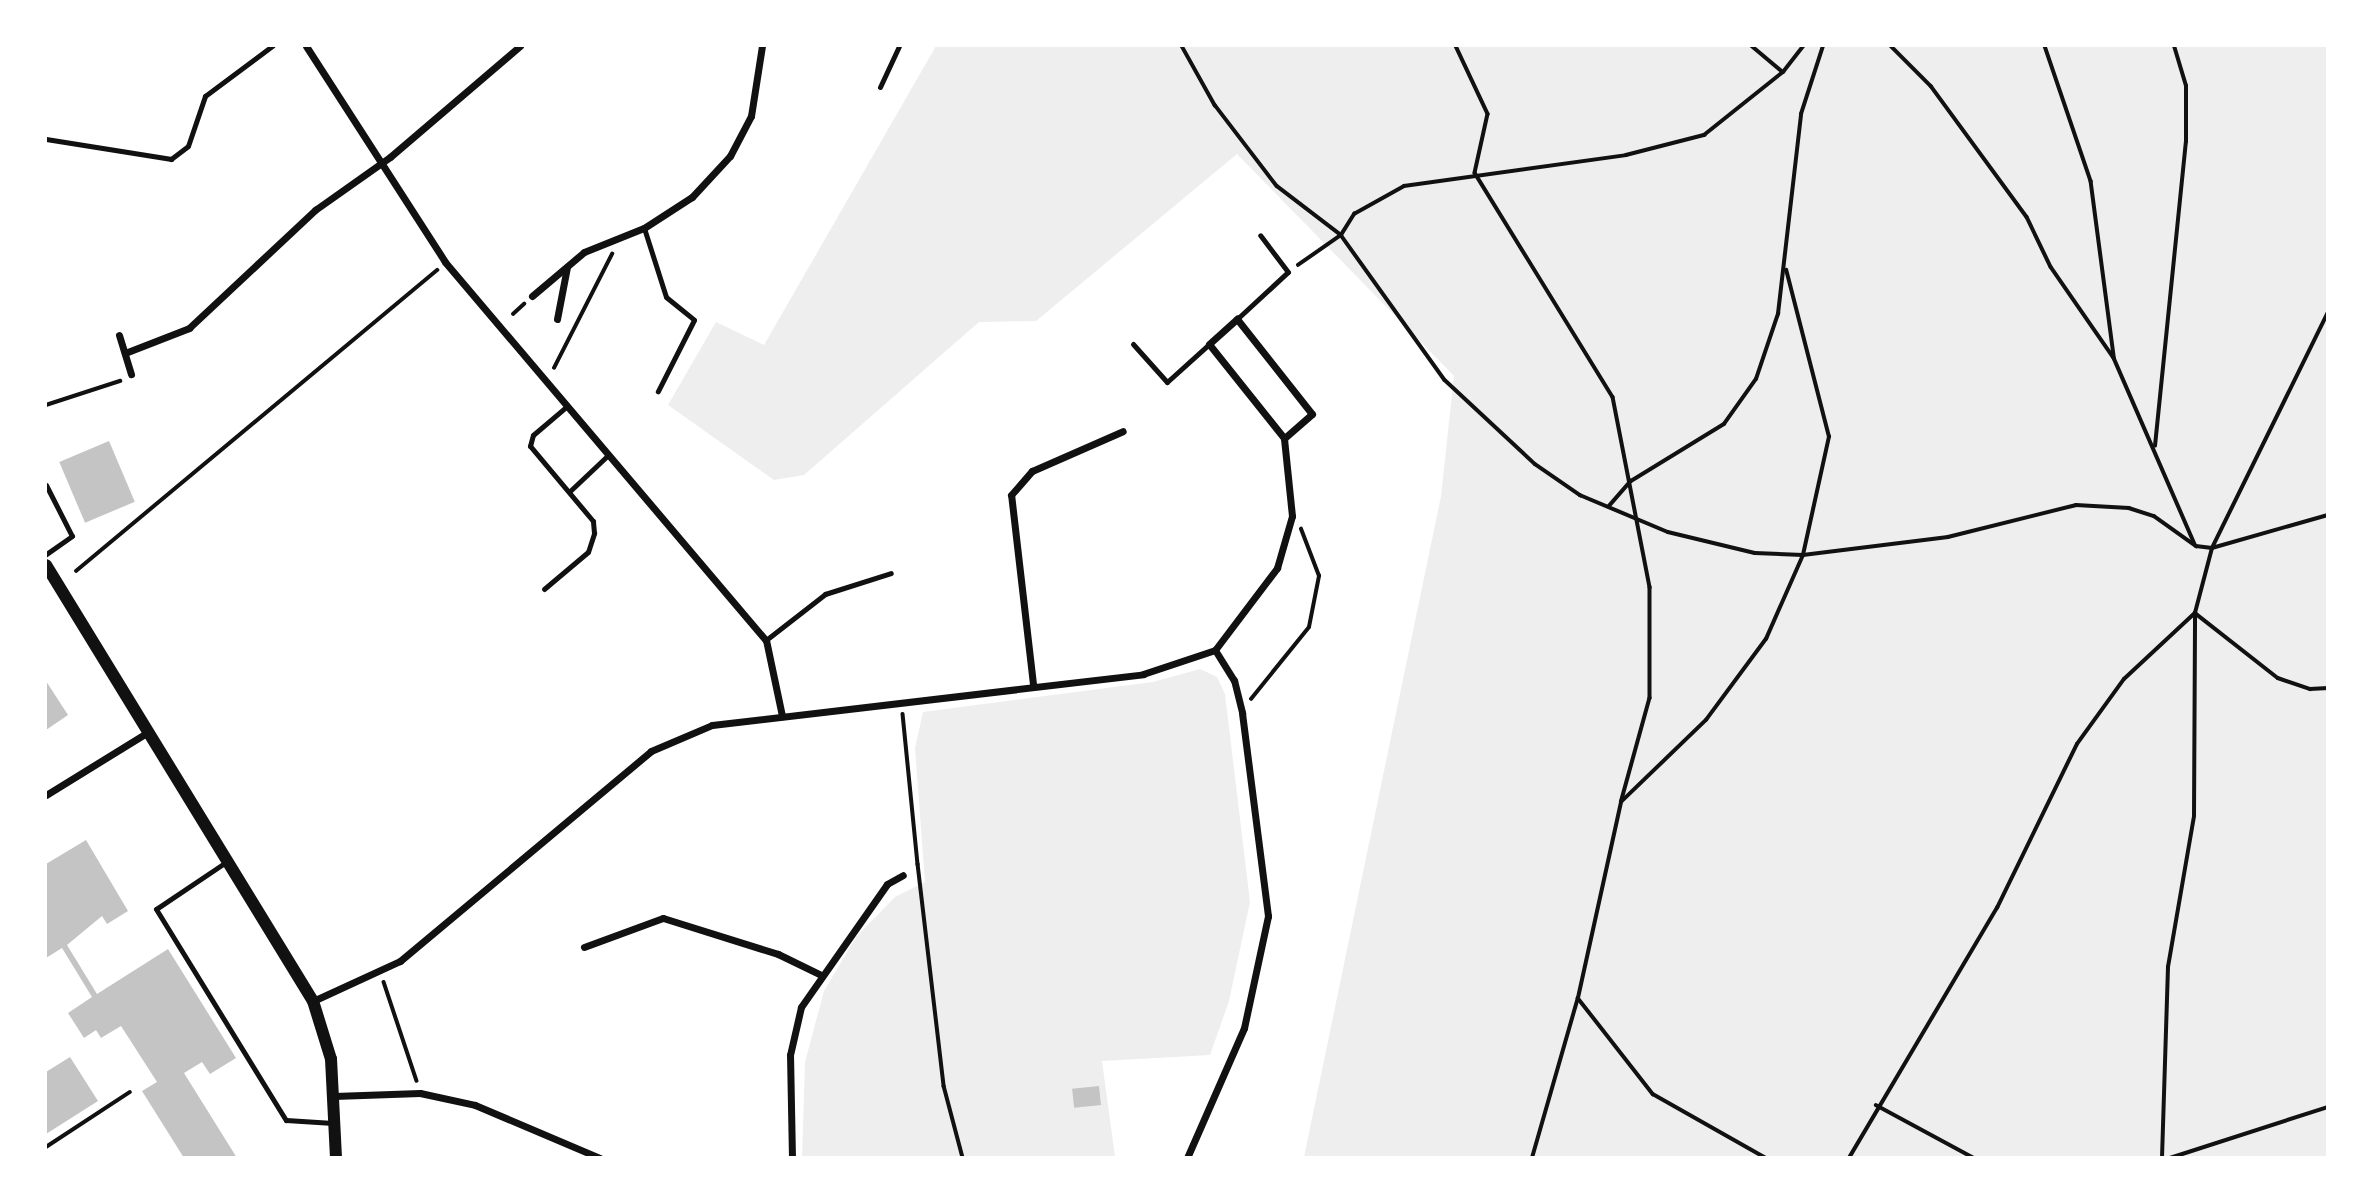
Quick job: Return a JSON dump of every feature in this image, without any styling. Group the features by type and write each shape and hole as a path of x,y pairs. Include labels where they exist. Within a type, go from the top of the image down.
{"street":[{"path":"306,46 379,165 445,262 766,640 782,716"},
{"path":"125,353 189,328 315,210 379,165 520,46"},
{"path":"532,296 567,266 644,228 692,197 730,156 751,116 762,46"},
{"path":"557,318 567,266"},
{"path":"313,1001 400,961 651,751 712,724 1033,684 1143,674 1215,650 1277,568 1292,516 1284,438 1209,344 1237,319 1312,414 1284,438"},
{"path":"119,335 131,374"},
{"path":"1033,684 1011,495 1032,471 1123,431"},
{"path":"46,565 313,1001 326,1035 334,1096 336,1157"},
{"path":"1187,1157 1244,1028 1265,954 1268,916 1242,713 1234,680 1215,650"},
{"path":"46,795 149,732"},
{"path":"792,1157 790,1055 801,1007 819,974 887,884 904,875"},
{"path":"584,947 663,918 778,954 819,974"},
{"path":"334,1096 420,1093 475,1105 600,1157"}],"lane":[{"path":"46,139 101,150 171,159 188,146 205,96 272,46"},
{"path":"880,87 899,46"},
{"path":"644,228 666,297 694,320 658,391"},
{"path":"1237,319 1288,272 1260,235"},
{"path":"1133,344 1167,382 1209,344"},
{"path":"544,589 592,544 593,522 530,441 566,407"},
{"path":"570,491 607,456"},
{"path":"46,485 72,536 46,554"},
{"path":"766,640 825,594 891,573"},
{"path":"229,860 156,909 286,1120 335,1123"}],"path":[{"path":"1182,46 1215,105 1277,186 1341,235 1467,405 1535,464 1609,507 1637,519 1755,553 1803,555 1948,537 2076,505 2154,516 2196,546 2212,548 2294,522 2328,517"},
{"path":"1456,46 1488,114 1475,173 1613,397 1650,587 1650,698 1621,802 1578,998 1532,1157"},
{"path":"1752,46 1783,72"},
{"path":"1288,272 1341,235 1354,214 1404,186 1475,173 1626,155 1704,135 1783,72 1803,46"},
{"path":"1609,507 1631,481 1739,409 1778,314 1786,270 1801,114 1823,46"},
{"path":"1891,46 1931,86 2027,217 2051,267 2114,358 2155,446 2196,546"},
{"path":"2045,46 2091,181 2114,358"},
{"path":"2155,446 2186,142 2186,86 2174,46"},
{"path":"554,368 622,237"},
{"path":"76,572 445,262"},
{"path":"1621,802 1706,720 1766,639 1803,555 1829,437 1786,270"},
{"path":"2162,1157 2168,967 2194,816 2194,613 2212,548 2328,312"},
{"path":"46,405 131,374"},
{"path":"1242,713 1309,627 1319,576 1292,516"},
{"path":"2194,613 2278,678 2310,689 2328,688"},
{"path":"1849,1157 1876,1105 1997,908 2077,744 2124,679 2194,613"},
{"path":"902,702 944,1086 963,1157"},
{"path":"904,875 918,864"},
{"path":"380,970 420,1093"},
{"path":"1578,998 1653,1094 1766,1157"},
{"path":"46,1147 130,1092"},
{"path":"1876,1105 1974,1157"},
{"path":"2170,1157 2328,1107"}],"shaded area":[{"path":"936,46 2327,46 2327,1157 1304,1157 1441,496 1454,376 1237,154 1036,321 979,322 804,475 774,480 668,405 716,322 764,345"},
{"path":"1200,669 1217,677 1225,694 1250,902 1229,1001 1210,1055 1102,1061 1115,1157 802,1158 805,1062 824,991 856,937 895,897 925,882 915,748 923,712 1153,682"}],"building":[{"path":"109,441 135,502 85,523 59,462"},
{"path":"46,681 68,715 46,730"},
{"path":"86,840 128,911 107,924 102,916 67,945 97,994 168,949 236,1058 210,1074 202,1062 184,1073 237,1158 184,1158 142,1091 157,1082 121,1026 101,1038 96,1030 84,1038 68,1013 92,997 62,948 46,958 46,864"},
{"path":"70,1057 98,1101 46,1134 46,1072"},
{"path":"1099,1086 1101,1105 1074,1108 1072,1089"}]}
